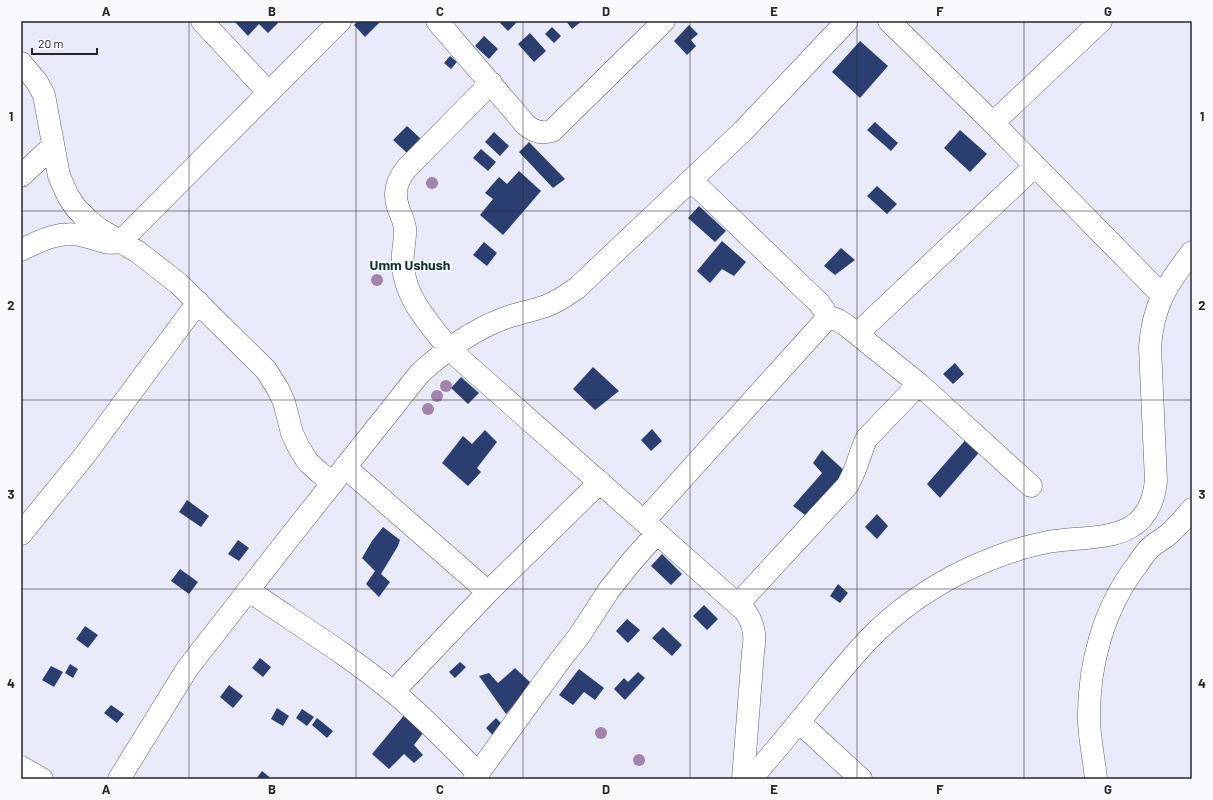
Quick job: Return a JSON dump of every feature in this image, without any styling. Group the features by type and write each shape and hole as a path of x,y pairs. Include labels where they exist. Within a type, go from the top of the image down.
{"street":[{"path":"202,21 268,92"},
{"path":"21,250 44,239 70,234 108,243 120,242 340,21"},
{"path":"437,21 531,129 543,133 552,131 664,21"},
{"path":"119,779 187,668 420,373 462,339 482,328 518,314 547,306 578,288 743,131 847,21"},
{"path":"889,21 993,123 1162,295"},
{"path":"993,123 1101,21"},
{"path":"21,63 37,82 44,95 59,176 68,196 76,208 99,229 159,268 198,302 266,370 284,402 292,433 308,462 320,473 339,475 488,592"},
{"path":"491,83 407,168 397,182 395,191 396,199 404,226 405,245 402,266 404,279 415,304 449,349 738,604 751,619 755,641 743,779"},
{"path":"21,176 53,146"},
{"path":"857,334 1035,166"},
{"path":"248,590 347,658 393,692 420,715 476,776 578,636 609,590 632,561 651,527 822,324 826,316 819,303 691,180"},
{"path":"751,779 847,663 869,639 893,617 919,598 943,583 974,567 1020,549 1048,542 1116,534 1132,526 1146,512 1155,492 1156,481 1150,347 1151,330 1162,295 1172,278 1192,252"},
{"path":"21,534 86,455 198,302"},
{"path":"826,316 838,320 919,384 1031,486"},
{"path":"738,604 847,486 855,474 863,446 867,438 919,384"},
{"path":"393,692 488,592 600,482"},
{"path":"1096,779 1089,717 1092,675 1096,651 1103,628 1113,605 1136,566 1150,548 1170,533 1192,508"},
{"path":"1132,526 1150,548"},
{"path":"799,722 861,779"},
{"path":"21,767 42,779"}],"building":[{"path":"276,21 278,23 268,33 259,24 248,36 235,22"},
{"path":"358,21 381,21 365,37 354,25"},
{"path":"502,21 518,21 508,31 500,23"},
{"path":"566,21 582,21 572,29"},
{"path":"689,25 698,34 691,40 696,46 687,55 674,41"},
{"path":"552,27 561,36 554,43 545,34"},
{"path":"530,33 546,51 534,62 518,44"},
{"path":"484,36 498,49 489,59 475,46"},
{"path":"860,41 888,66 860,98 832,72"},
{"path":"450,56 457,62 451,69 444,63"},
{"path":"875,122 898,143 891,151 867,130"},
{"path":"407,126 421,139 407,153 393,140"},
{"path":"960,130 987,154 970,172 944,148"},
{"path":"494,132 509,146 500,156 485,142"},
{"path":"529,142 565,179 553,188 519,152"},
{"path":"481,149 496,162 488,171 473,158"},
{"path":"519,171 541,191 503,235 480,215 493,199 485,193 499,177 507,184"},
{"path":"877,186 897,204 887,214 867,196"},
{"path":"699,206 726,231 715,242 688,218"},
{"path":"722,241 746,262 734,276 722,269 710,283 697,271"},
{"path":"484,242 497,253 487,266 473,255"},
{"path":"841,248 855,260 835,275 824,266"},
{"path":"955,363 964,374 953,384 943,374"},
{"path":"593,367 619,391 595,410 573,389"},
{"path":"461,377 479,393 468,404 451,388"},
{"path":"652,429 662,441 651,451 641,440"},
{"path":"975,429 989,441 940,498 927,484"},
{"path":"485,430 497,442 477,468 481,472 468,486 442,463 463,436 472,444"},
{"path":"822,450 848,474 809,518 793,506 822,473 813,463"},
{"path":"187,500 209,516 201,527 179,512"},
{"path":"877,514 888,526 877,539 865,527"},
{"path":"383,527 400,540 381,574 390,582 379,597 366,584 375,571 362,558 372,541"},
{"path":"238,540 249,548 239,561 228,554"},
{"path":"662,554 682,574 671,585 651,566"},
{"path":"180,569 198,582 189,594 171,581"},
{"path":"838,584 848,593 840,603 830,596"},
{"path":"704,605 718,619 707,630 693,616"},
{"path":"627,619 640,630 628,643 616,631"},
{"path":"85,626 98,635 88,648 76,639"},
{"path":"663,627 682,645 672,656 652,638"},
{"path":"260,658 271,667 263,677 252,668"},
{"path":"460,662 466,667 455,678 449,672"},
{"path":"70,664 78,669 73,678 65,673"},
{"path":"51,666 63,672 54,687 42,680"},
{"path":"515,668 532,684 506,714 479,676 489,673 498,683"},
{"path":"579,669 604,688 595,700 584,692 573,705 559,695"},
{"path":"638,672 645,678 625,700 614,689 624,678 628,682"},
{"path":"229,685 243,696 233,708 220,697"},
{"path":"111,705 124,714 117,723 104,713"},
{"path":"277,708 289,716 283,726 271,719"},
{"path":"302,709 314,717 307,726 296,718"},
{"path":"406,713 423,733 414,745 423,755 414,763 404,754 389,769 372,754"},
{"path":"317,718 333,731 327,738 312,725"},
{"path":"496,718 508,730 497,740 486,728"},
{"path":"262,771 272,779 256,779"}],"district":[{"name":"Umm Ushush","path":"410,265"}]}
